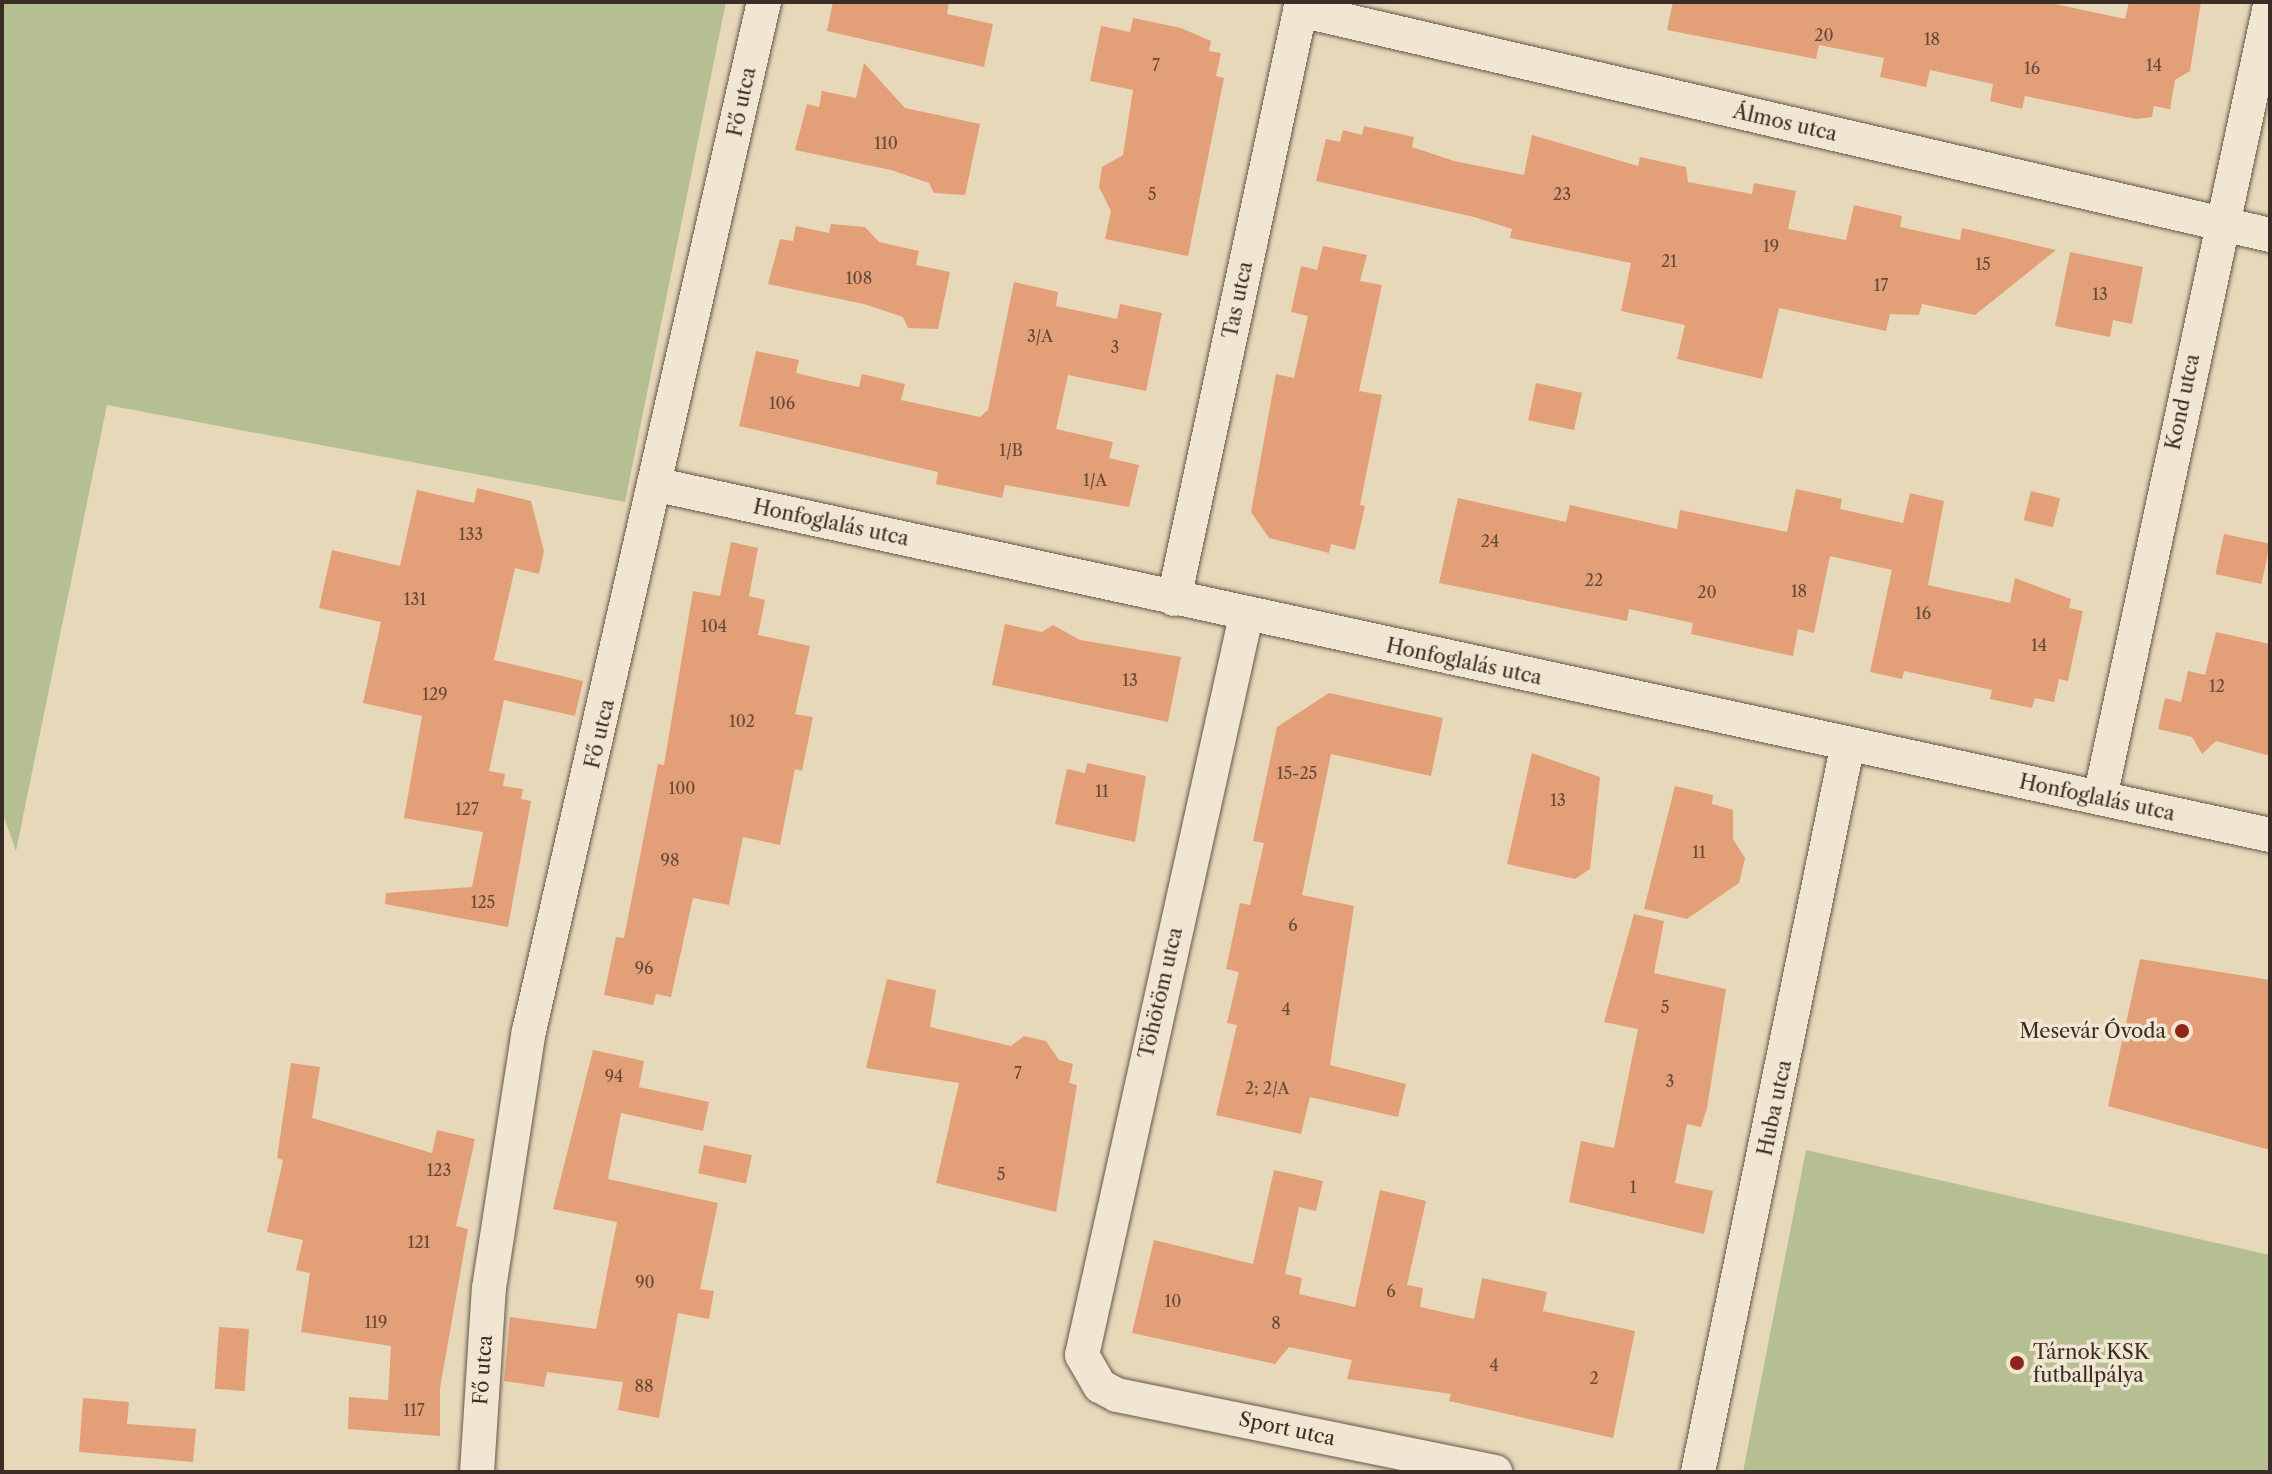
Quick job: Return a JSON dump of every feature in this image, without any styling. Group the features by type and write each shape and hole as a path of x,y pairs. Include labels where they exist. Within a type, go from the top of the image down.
{"street":[{"name":"Fő utca","path":"477,1472 489,1288 529,1031 658,485 764,2"},
{"name":"Álmos utca","path":"1301,6 2270,235"},
{"name":"Tas utca","path":"1174,599 1301,6"},
{"name":"Kond utca","path":"2100,798 2270,6"},
{"name":"Honfoglalás utca","path":"658,485 1246,616 2270,835"},
{"name":"Töhötöm utca","path":"1088,1371 1084,1338 1246,616"},
{"name":"Huba utca","path":"1698,1472 1848,743"},
{"name":"Sport utca","path":"1088,1371 1117,1395 1495,1472"}],"green space":[{"path":"2,2 726,2 625,502 107,405 16,851 2,812"},
{"name":"Tárnok KSK futballpálya","path":"1806,1150 2270,1255 2270,1472 1743,1472"}],"building":[{"path":"833,2 949,2 947,14 993,24 984,67 827,31"},
{"path":"1673,2 2046,2 2125,19 2129,2 2201,2 2190,71 2175,80 2170,109 2154,106 2152,117 2136,119 2025,96 2022,109 1990,101 1993,84 1930,70 1926,87 1880,77 1884,58 1819,45 1816,59 1667,30"},
{"path":"1133,18 1181,28 1211,41 1209,51 1221,53 1216,76 1224,78 1188,256 1105,239 1111,211 1099,187 1102,167 1123,155 1133,90 1090,81 1101,26 1130,32"},
{"path":"864,63 905,108 980,124 965,195 934,193 929,183 891,170 795,150 807,104 819,107 822,91 856,98"},
{"path":"1364,126 1414,137 1412,147 1454,161 1524,175 1532,135 1638,166 1640,157 1686,167 1688,182 1752,194 1754,183 1796,191 1788,229 1846,240 1854,205 1902,216 1900,227 1960,240 1962,228 2056,250 1975,315 1922,304 1919,315 1890,314 1886,331 1779,308 1762,379 1677,359 1685,325 1621,311 1631,263 1510,238 1512,229 1474,217 1316,181 1326,139 1340,142 1343,130 1362,135"},
{"path":"831,224 865,227 879,242 919,251 916,265 950,272 938,329 908,328 903,317 864,304 768,284 780,239 793,241 796,226 829,233"},
{"path":"1323,246 1367,255 1360,281 1382,285 1359,391 1382,395 1360,505 1365,506 1355,550 1331,544 1329,553 1269,538 1251,512 1276,374 1294,378 1308,316 1291,312 1301,266 1317,270"},
{"path":"2070,252 2143,267 2132,324 2113,320 2110,337 2055,326"},
{"path":"1014,282 1058,292 1056,306 1117,319 1120,304 1162,313 1146,391 1068,375 1056,429 1113,442 1109,458 1139,465 1129,507 1005,485 1002,498 936,484 938,472 739,426 756,351 799,360 796,373 825,380 859,387 862,374 905,384 901,400 980,417 988,410"},
{"path":"1536,383 1582,393 1574,430 1528,420"},
{"path":"477,488 531,501 544,551 539,574 515,568 494,660 583,681 575,716 504,700 489,771 505,774 503,786 523,789 521,799 531,801 508,927 385,904 386,893 472,887 483,832 404,818 422,716 363,703 381,622 319,608 332,550 400,566 417,490 474,503"},
{"path":"1796,489 1842,499 1840,509 1903,523 1910,493 1944,501 1928,585 2010,603 2015,578 2071,599 2069,608 2083,611 2068,681 2059,679 2054,702 2035,698 2032,708 1990,699 1992,690 1904,671 1902,679 1870,672 1892,570 1830,556 1814,633 1798,629 1793,656 1691,634 1693,623 1629,609 1627,621 1439,583 1458,498 1566,522 1570,505 1677,529 1680,510 1787,532"},
{"path":"2031,491 2060,498 2053,527 2024,520"},
{"path":"2224,534 2270,544 2261,584 2215,574"},
{"path":"731,542 758,548 749,596 765,600 758,635 810,646 795,714 813,717 802,771 795,769 780,845 743,837 729,905 693,898 671,997 656,994 653,1005 604,995 616,937 624,938 658,764 664,765 693,591 720,596"},
{"path":"1005,624 1042,632 1053,625 1080,640 1181,657 1168,722 992,685"},
{"path":"2216,632 2270,644 2270,756 2216,741 2202,754 2192,737 2158,729 2165,698 2181,702 2188,671 2205,675"},
{"path":"1329,693 1443,718 1431,776 1331,754 1302,895 1354,906 1330,1065 1406,1084 1398,1117 1310,1097 1301,1134 1216,1115 1237,1025 1227,1023 1239,972 1226,969 1240,903 1250,905 1264,843 1253,841 1277,727"},
{"path":"1532,753 1600,777 1590,869 1575,879 1507,864"},
{"path":"1087,763 1146,776 1135,842 1055,824 1067,769 1085,773"},
{"path":"1675,786 1713,795 1712,804 1733,810 1733,839 1745,858 1739,883 1687,919 1644,909"},
{"path":"1634,914 1664,921 1654,973 1726,989 1707,1108 1701,1127 1687,1124 1675,1183 1713,1191 1704,1234 1569,1202 1581,1141 1614,1148 1638,1029 1604,1022"},
{"path":"2140,959 2270,980 2270,1150 2108,1106"},
{"path":"887,979 936,990 930,1027 1011,1046 1024,1036 1046,1041 1059,1060 1073,1064 1069,1083 1077,1085 1056,1212 936,1183 959,1083 866,1068"},
{"path":"593,1050 644,1061 639,1087 709,1102 703,1131 621,1113 608,1179 718,1203 700,1289 714,1291 709,1319 678,1313 659,1418 618,1410 623,1382 547,1372 544,1387 504,1381 510,1317 596,1329 617,1222 553,1209"},
{"path":"291,1063 320,1067 312,1118 432,1153 437,1130 475,1139 456,1226 468,1229 440,1388 440,1436 348,1429 349,1397 388,1400 391,1346 301,1332 310,1273 296,1270 303,1240 267,1232 283,1160 277,1158"},
{"path":"704,1145 752,1155 746,1184 698,1173"},
{"path":"1274,1170 1323,1181 1316,1211 1299,1207 1285,1274 1302,1278 1299,1294 1355,1307 1380,1190 1426,1201 1407,1285 1423,1288 1420,1307 1474,1319 1482,1278 1547,1292 1543,1311 1635,1331 1613,1438 1449,1401 1451,1394 1347,1379 1352,1360 1289,1347 1275,1364 1132,1333 1154,1240 1253,1264"},
{"path":"219,1327 249,1329 245,1391 215,1389"},
{"path":"83,1398 129,1402 127,1424 196,1429 193,1462 79,1452"}],"place":[{"name":"Mesevár Óvoda","path":"2182,1031"},
{"name":"Tárnok KSK futballpálya","path":"2017,1363"}]}
